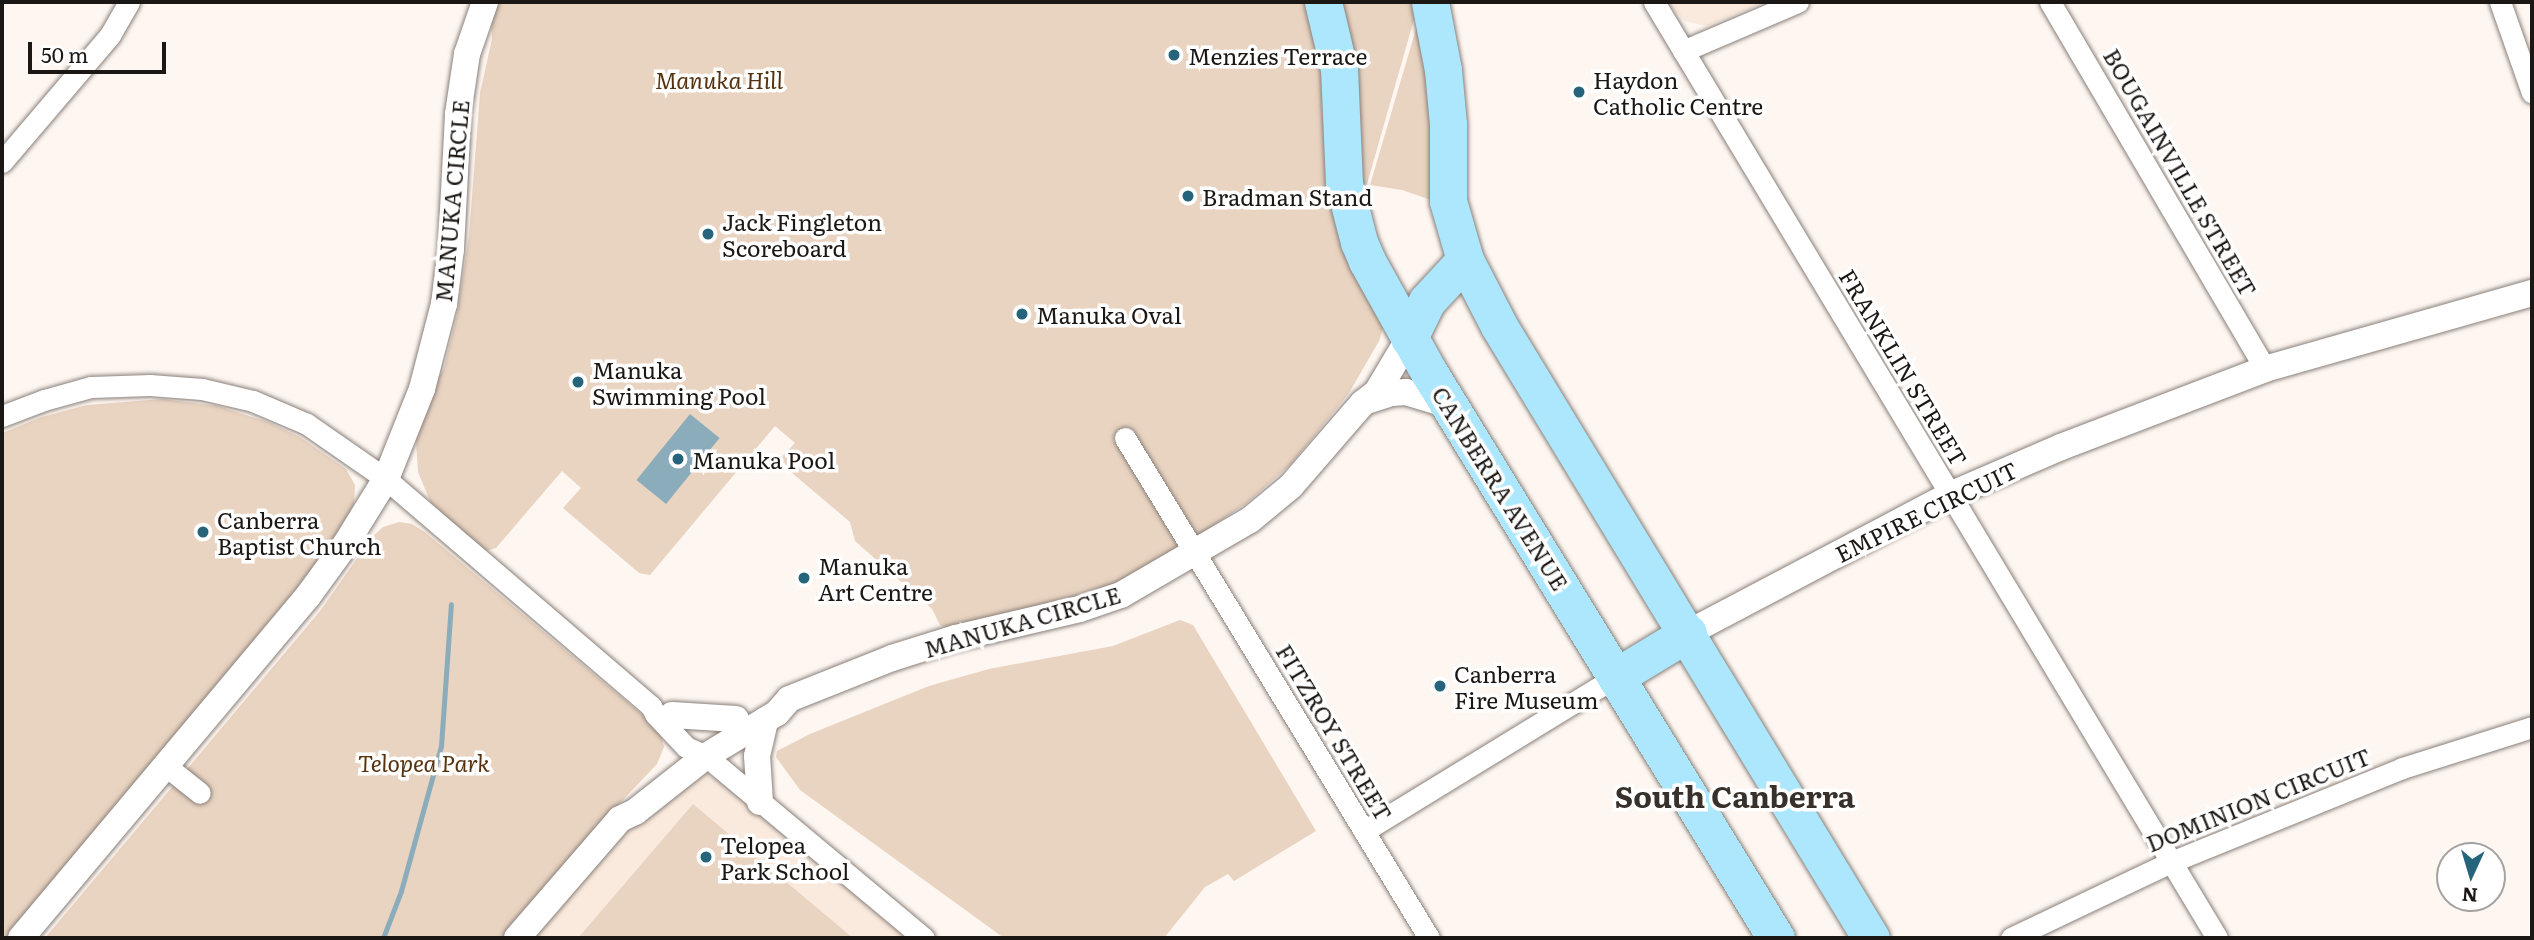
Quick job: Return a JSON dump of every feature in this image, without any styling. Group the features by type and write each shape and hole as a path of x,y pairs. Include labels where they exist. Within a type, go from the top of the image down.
{"highway":[{"name":"CANBERRA AVENUE","path":"1323,2 1339,69 1344,184 1359,242 1404,329 1449,405 1776,938"},
{"path":"1430,2 1443,70 1448,124 1448,201 1465,260 1506,337 1871,938"},
{"path":"1404,329 1429,276 1465,260"},
{"name":"EMPIRE CIRCUIT","path":"1617,676 1688,633"}],"street":[{"path":"2,162 110,35 129,2"},
{"name":"MANUKA CIRCLE","path":"386,479 422,389 444,304 451,249 458,114 467,54 485,2"},
{"name":"FRANKLIN STREET","path":"1654,2 2217,938"},
{"path":"1683,51 1798,2"},
{"name":"BOUGAINVILLE STREET","path":"2050,2 2265,369"},
{"path":"2500,2 2532,93"},
{"name":"EMPIRE CIRCUIT","path":"1688,633 1950,495 2061,447 2265,369 2532,293"},
{"name":"MANUKA CIRCLE","path":"697,748 736,719 774,698 789,699 892,658 956,638 1080,609 1121,595 1196,553 1250,520 1291,486 1363,403 1370,374 1404,329"},
{"path":"2,416 44,400 91,387 150,385 202,389 253,401 307,424 386,479 662,710 697,748 760,802 925,938"},
{"path":"1363,403 1398,392 1423,395 1449,405"},
{"name":"FITZROY STREET","path":"1125,438 1429,938"},
{"path":"22,938 308,596 345,545 386,479"},
{"name":"EMPIRE CIRCUIT","path":"1364,831 1617,676"},
{"name":"MANUKA CIRCLE","path":"697,748 765,720 777,713 789,699"},
{"path":"662,710 736,719"},
{"path":"760,802 757,756 765,720"},
{"name":"DOMINION CIRCUIT","path":"2011,938 2171,862 2402,768 2532,727"},
{"path":"517,938 620,819 626,804 639,790 697,748"},
{"path":"166,766 200,793"}],"shaded area":[{"path":"1666,2 1766,2 1707,26 1685,21"},
{"name":"Telopea Park School","path":"700,773 719,780 906,938 534,938 603,855 646,810"}],"green space":[{"name":"Manuka Oval","path":"500,2 1306,2 1384,325 1379,341 1349,393 1291,464 1249,501 1154,567 1097,592 948,628 940,625 932,609 855,541 850,522 778,461 795,443 775,426 650,575 639,573 563,508 581,488 562,471 496,548 486,551 430,501 418,472 416,442 427,396 444,368 457,315 469,236 480,93 492,39 491,19"},
{"path":"1332,2 1419,2 1367,184 1358,183"},
{"path":"1425,23 1434,201 1402,190 1370,185 1416,29"},
{"path":"162,399 218,406 268,422 300,437 346,469 355,485 354,505 329,549 7,938 2,938 2,433 42,417 87,405"},
{"name":"Telopea Park","path":"399,522 412,524 426,533 653,724 661,734 664,747 657,764 620,803 506,938 45,938 320,611 373,536 383,527"},
{"path":"1180,620 1193,625 1316,831 1234,881 1228,874 1205,887 1164,938 1004,938 800,790 776,757 777,751 810,734 929,686 989,669 1113,646"},
{"path":"693,804 853,938 578,938"}],"water":[{"name":"Manuka Pool","path":"690,414 720,438 666,504 637,480"}],"waterway":[{"path":"383,938 401,891 441,746 451,604"}],"place":[{"name":"Menzies Terrace","path":"1174,55"},
{"name":"Haydon Catholic Centre","path":"1579,92"},
{"name":"Bradman Stand","path":"1188,196"},
{"name":"Jack Fingleton Scoreboard","path":"708,234"},
{"name":"Manuka Oval","path":"1022,314"},
{"name":"Manuka Swimming Pool","path":"578,382"},
{"name":"Manuka Pool","path":"678,459"},
{"name":"Canberra Baptist Church","path":"203,532"},
{"name":"Manuka Art Centre","path":"804,578"},
{"name":"Canberra Fire Museum","path":"1440,686"},
{"name":"Telopea Park School","path":"706,857"}],"district":[{"name":"South Canberra","path":"1735,795"}],"park label":[{"name":"Manuka Hill","path":"719,79"}]}
